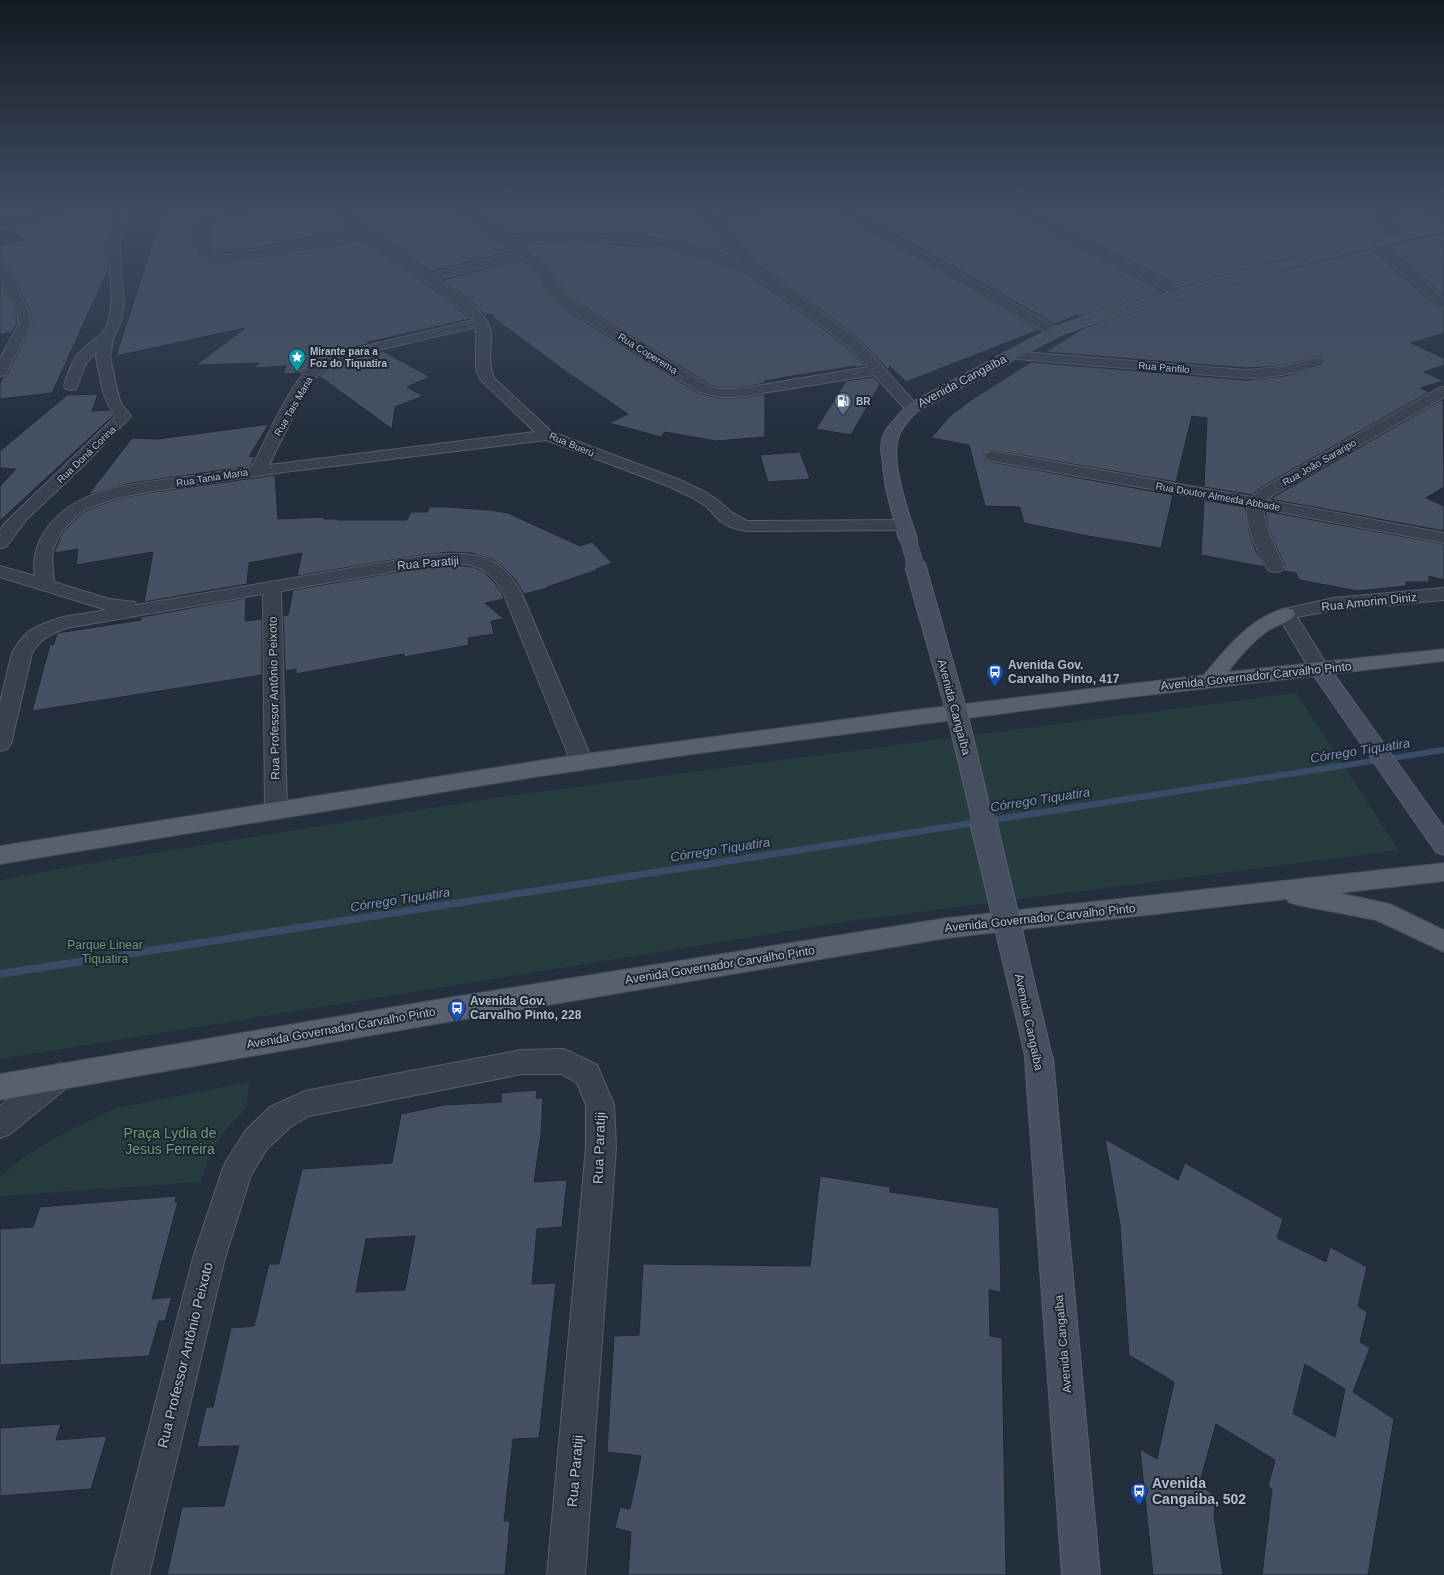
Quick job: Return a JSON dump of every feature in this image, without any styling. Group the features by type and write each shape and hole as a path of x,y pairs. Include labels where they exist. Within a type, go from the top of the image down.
{"main road":[{"name":"Avenida Cangaíba","path":"1081,1575 1039,1058 957,713 906,532 889,464 890,438 900,421 912,408 1055,332 1097,316 1217,282"},
{"path":"1211,680 1233,652 1262,626 1286,614"},
{"name":"Avenida Governador Carvalho Pinto","path":"0,856 276,810 582,762 876,722 1211,680 1444,655"},
{"path":"1319,668 1442,843"},
{"name":"Avenida Governador Carvalho Pinto","path":"0,1087 947,928 1444,872"},
{"path":"1276,892 1381,911 1444,942"}],"street":[{"path":"0,372 25,323 23,312 9,282"},
{"name":"Rua Doná Corina","path":"0,543 8,529 32,504 102,440 124,416 115,406 112,398 103,357 106,339 114,323 118,305 116,282"},
{"path":"435,282 454,296 482,322"},
{"name":"Rua Coperema","path":"551,282 555,291 568,304 704,388 721,393 752,392 877,370"},
{"path":"770,282 830,325 857,347 912,408"},
{"path":"966,282 1055,332"},
{"path":"1159,282 1179,292"},
{"path":"1419,282 1444,304"},
{"name":"Rua Buerú","path":"482,322 484,333 483,369 488,380 547,435 674,483 709,501 736,523 746,526 906,532"},
{"name":"Rua Tais Maria","path":"258,470 293,402 308,377 318,367 334,358 358,351 482,322"},
{"path":"71,386 84,354 89,349 106,339"},
{"name":"Rua Panfilo","path":"1010,355 1246,374 1269,374 1289,371 1317,362"},
{"name":"Rua João Sararipo","path":"1256,503 1267,492 1444,390"},
{"name":"Rua Tania Maria","path":"46,585 43,575 43,555 46,542 63,520 83,504 115,492 258,470 547,435"},
{"name":"Rua Doutor Almeida Abbade","path":"992,456 1444,538"},
{"path":"1256,503 1254,512 1257,524 1276,567"},
{"name":"Rua Paratiji","path":"151,608 416,562 457,558 479,562 497,572 512,592 582,762"},
{"path":"0,571 107,604 151,608"},
{"name":"Rua Professor Antônio Peixoto","path":"272,587 276,810"},
{"name":"Rua Amorim Diniz","path":"1286,614 1334,604 1444,594"},
{"path":"0,744 22,653 29,640 41,630 63,623 151,608"},
{"path":"1286,614 1319,668"},
{"name":"Rua Paratiji","path":"256,1140 280,1117 305,1104 522,1062 564,1061 587,1074 600,1105 601,1147 566,1575"},
{"path":"0,1124 60,1076"},
{"name":"Rua Professor Antônio Peixoto","path":"130,1575 209,1258 238,1168 256,1140"}],"green space":[{"name":"Parque Linear Tiquatira","path":"1296,693 1399,850 850,921 0,1059 0,880 80,865 500,797"},
{"name":"Praça Lydia de Jesus Ferreira","path":"249,1082 247,1107 224,1131 214,1147 200,1182 0,1196 0,1176 27,1155 72,1129 116,1108"}],"building":[{"path":"0,282 1,282 16,312 17,323 12,332 0,335"},
{"path":"16,282 102,282 52,393 0,399 0,383 3,377 8,373 32,323 30,311"},
{"path":"140,282 424,282 449,300 470,319 368,342 370,343 329,354 312,363 302,373 283,374 286,366 253,368 259,363 196,365 245,328 116,356"},
{"path":"445,282 543,282 550,295 563,308 698,393 721,398 738,398 765,394 765,437 716,441 665,432 661,437 609,423 628,414 568,373 495,319 492,314 485,315 471,301"},
{"path":"558,282 761,282 824,329 851,351 865,366 854,368 856,366 786,377 738,388 721,388 710,385 573,300 561,288"},
{"path":"782,282 957,282 1039,330 906,382 890,366 888,370 863,343 836,321"},
{"path":"981,282 1147,282 1165,292 1078,317 1077,315 1055,324"},
{"path":"1173,282 1198,282 1182,287"},
{"path":"1237,282 1410,282 1439,308 1444,309 1444,333 1411,343 1444,358 1444,365 1424,372 1444,381 1420,388 1429,392 1260,488 1252,495 1204,487 1207,418 1192,416 1176,482 992,450 983,455 986,460 992,462 1173,495 1161,548 1088,536 1024,523 1020,507 985,506 969,445 931,438 950,416 971,400 1031,362 1246,380 1285,376 1322,366 1325,361 1322,358 1317,357 1282,366 1246,368 1045,352 1082,329 1102,321"},
{"path":"1428,282 1444,282 1444,296"},
{"path":"383,351 430,377 407,387 423,396 395,407 392,429 319,376 324,371 340,362"},
{"path":"873,377 880,384 851,435 816,429 846,381"},
{"path":"98,394 92,411 110,410 114,415 0,521 0,486 16,469 0,468 0,451 67,395"},
{"path":"1443,399 1444,487 1426,498 1444,506 1444,531 1270,499"},
{"path":"269,424 249,457 255,456 251,466 126,484 88,495 132,438 158,439"},
{"path":"800,452 810,479 768,482 760,455"},
{"path":"275,475 278,519 324,517 324,519 338,519 337,520 407,520 411,512 427,512 430,507 490,510 508,513 580,546 592,542 612,563 596,569 597,570 547,587 548,588 524,594 514,578 503,567 493,560 472,553 449,552 416,556 297,576 302,553 249,563 247,584 144,602 153,552 76,565 78,549 54,553 62,533 78,517 89,509 117,499 147,493"},
{"path":"1204,500 1245,507 1249,531 1255,549 1265,567 1201,555"},
{"path":"1265,511 1444,544 1444,580 1429,576 1429,582 1406,582 1406,586 1358,591 1299,580 1296,573 1283,571 1285,566 1267,526"},
{"path":"453,565 474,567 483,571 502,593 504,599 485,603 504,619 491,621 494,634 468,638 469,645 404,657 404,654 296,674 296,669 285,671 283,615 288,615 293,590 415,569"},
{"path":"246,598 245,621 262,619 262,675 32,711 50,645 54,644 57,633 141,620 141,617"},
{"path":"537,1090 536,1098 543,1098 541,1134 534,1182 567,1180 562,1227 537,1229 532,1284 556,1283 539,1438 513,1439 504,1521 510,1521 505,1575 167,1575 182,1507 224,1506 239,1446 197,1447 206,1407 213,1407 231,1328 254,1326 269,1264 279,1264 302,1169 392,1163 401,1114 444,1105 501,1102 501,1093","holes":["415,1236 405,1290 356,1292 366,1239"]},
{"path":"1105,1139 1178,1180 1185,1163 1283,1219 1277,1238 1326,1262 1330,1247 1367,1267 1358,1306 1367,1312 1360,1342 1370,1348 1353,1392 1394,1419 1368,1575 1262,1575 1272,1489 1268,1486 1275,1460 1216,1424 1199,1485 1216,1496 1214,1516 1223,1575 1153,1575 1140,1449 1157,1459 1174,1382 1129,1355 1120,1225","holes":["1305,1364 1345,1389 1335,1437 1293,1413"]},
{"path":"820,1176 890,1187 890,1192 999,1208 1001,1292 989,1290 990,1336 1002,1338 1006,1575 628,1575 631,1532 615,1528 620,1507 630,1509 641,1456 607,1452 614,1336 639,1335 643,1264 810,1266"},
{"path":"176,1196 175,1202 178,1202 152,1299 172,1297 165,1321 159,1321 149,1356 0,1365 0,1229 33,1227 40,1207"},
{"path":"61,1424 56,1440 107,1436 91,1489 0,1496 0,1428"}],"waterway":[{"name":"Córrego Tiquatira","path":"0,974 1444,750"}],"place":[{"name":"Mirante para a Foz do Tiquatira","path":"297,372"},
{"name":"BR","path":"843,416"},
{"name":"Avenida Gov. Carvalho Pinto, 417","path":"995,687"},
{"name":"Avenida Gov. Carvalho Pinto, 228","path":"457,1023"},
{"name":"Avenida Cangaiba, 502","path":"1139,1506"}]}
